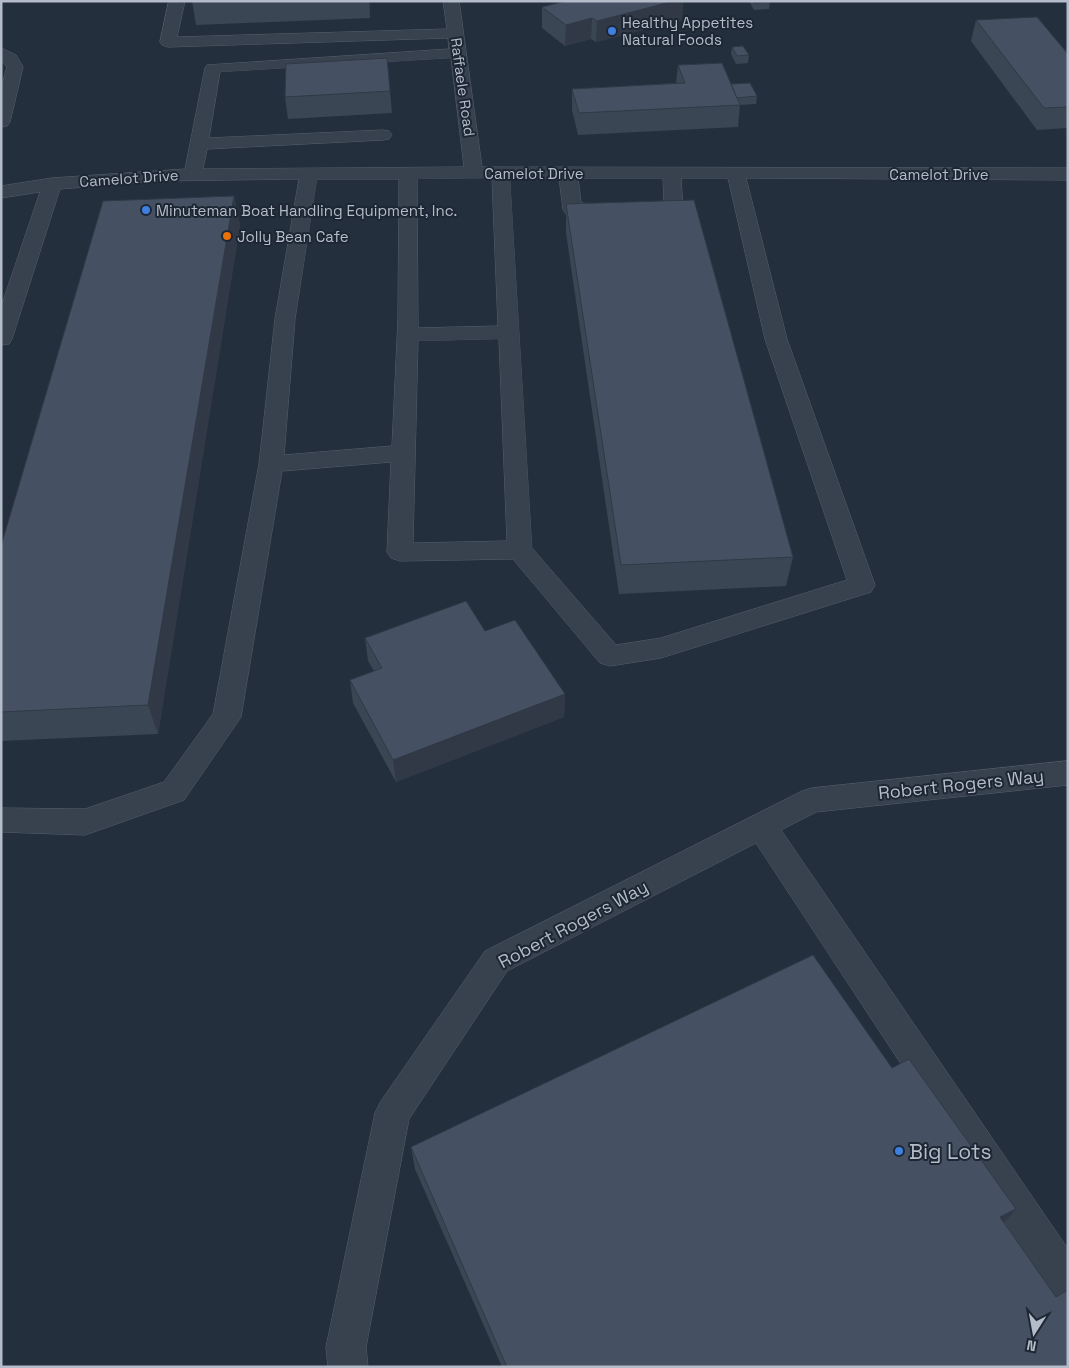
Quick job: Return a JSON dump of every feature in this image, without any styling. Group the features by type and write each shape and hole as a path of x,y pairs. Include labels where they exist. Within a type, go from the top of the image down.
{"street":[{"path":"177,1 168,42 456,34"},
{"name":"Raffaele Road","path":"452,1 474,173"},
{"path":"1,52 10,58 15,67 1,122"},
{"path":"193,175 213,68 458,53"},
{"path":"199,144 383,135"},
{"path":"1,820 85,822 174,791 227,717 271,464 286,319 309,173"},
{"name":"Camelot Drive","path":"1,192 94,180 193,175 309,173 1068,174"},
{"path":"408,173 408,335 400,552 520,550"},
{"path":"501,173 520,550 610,656 661,648 862,585 776,339 736,174"},
{"path":"568,173 572,209 674,209 672,174"},
{"path":"1,339 52,184"},
{"path":"408,335 510,332"},
{"path":"271,464 404,453"},
{"name":"Robert Rogers Way","path":"348,1367 346,1347 393,1113 496,961 812,800 1068,773"},
{"path":"761,826 1068,1283"}],"building":[{"path":"566,1 674,1 597,21 592,18 566,25 542,7"},
{"path":"754,1 770,1 770,2 755,3"},
{"path":"1037,17 1068,54 1068,107 1044,108 976,20"},
{"path":"743,46 749,55 737,56 732,47"},
{"path":"387,58 390,91 285,97 286,64"},
{"path":"722,63 740,105 579,113 572,89 685,83 678,65"},
{"path":"750,83 757,96 737,98 731,84"},
{"path":"234,196 148,705 1,712 1,546 103,201"},
{"path":"694,200 793,557 621,565 566,204"},
{"path":"466,601 485,631 515,620 565,694 393,760 350,680 382,668 365,638"},
{"path":"813,955 892,1068 909,1059 1016,1209 1000,1217 1056,1297 1068,1290 1068,1367 507,1367 411,1147"}],"place":[{"name":"Healthy Appetites Natural Foods","path":"612,31"},
{"name":"Minuteman Boat Handling Equipment, Inc.","path":"146,210"},
{"name":"Jolly Bean Cafe","path":"227,236"},
{"name":"Big Lots","path":"899,1151"}]}
